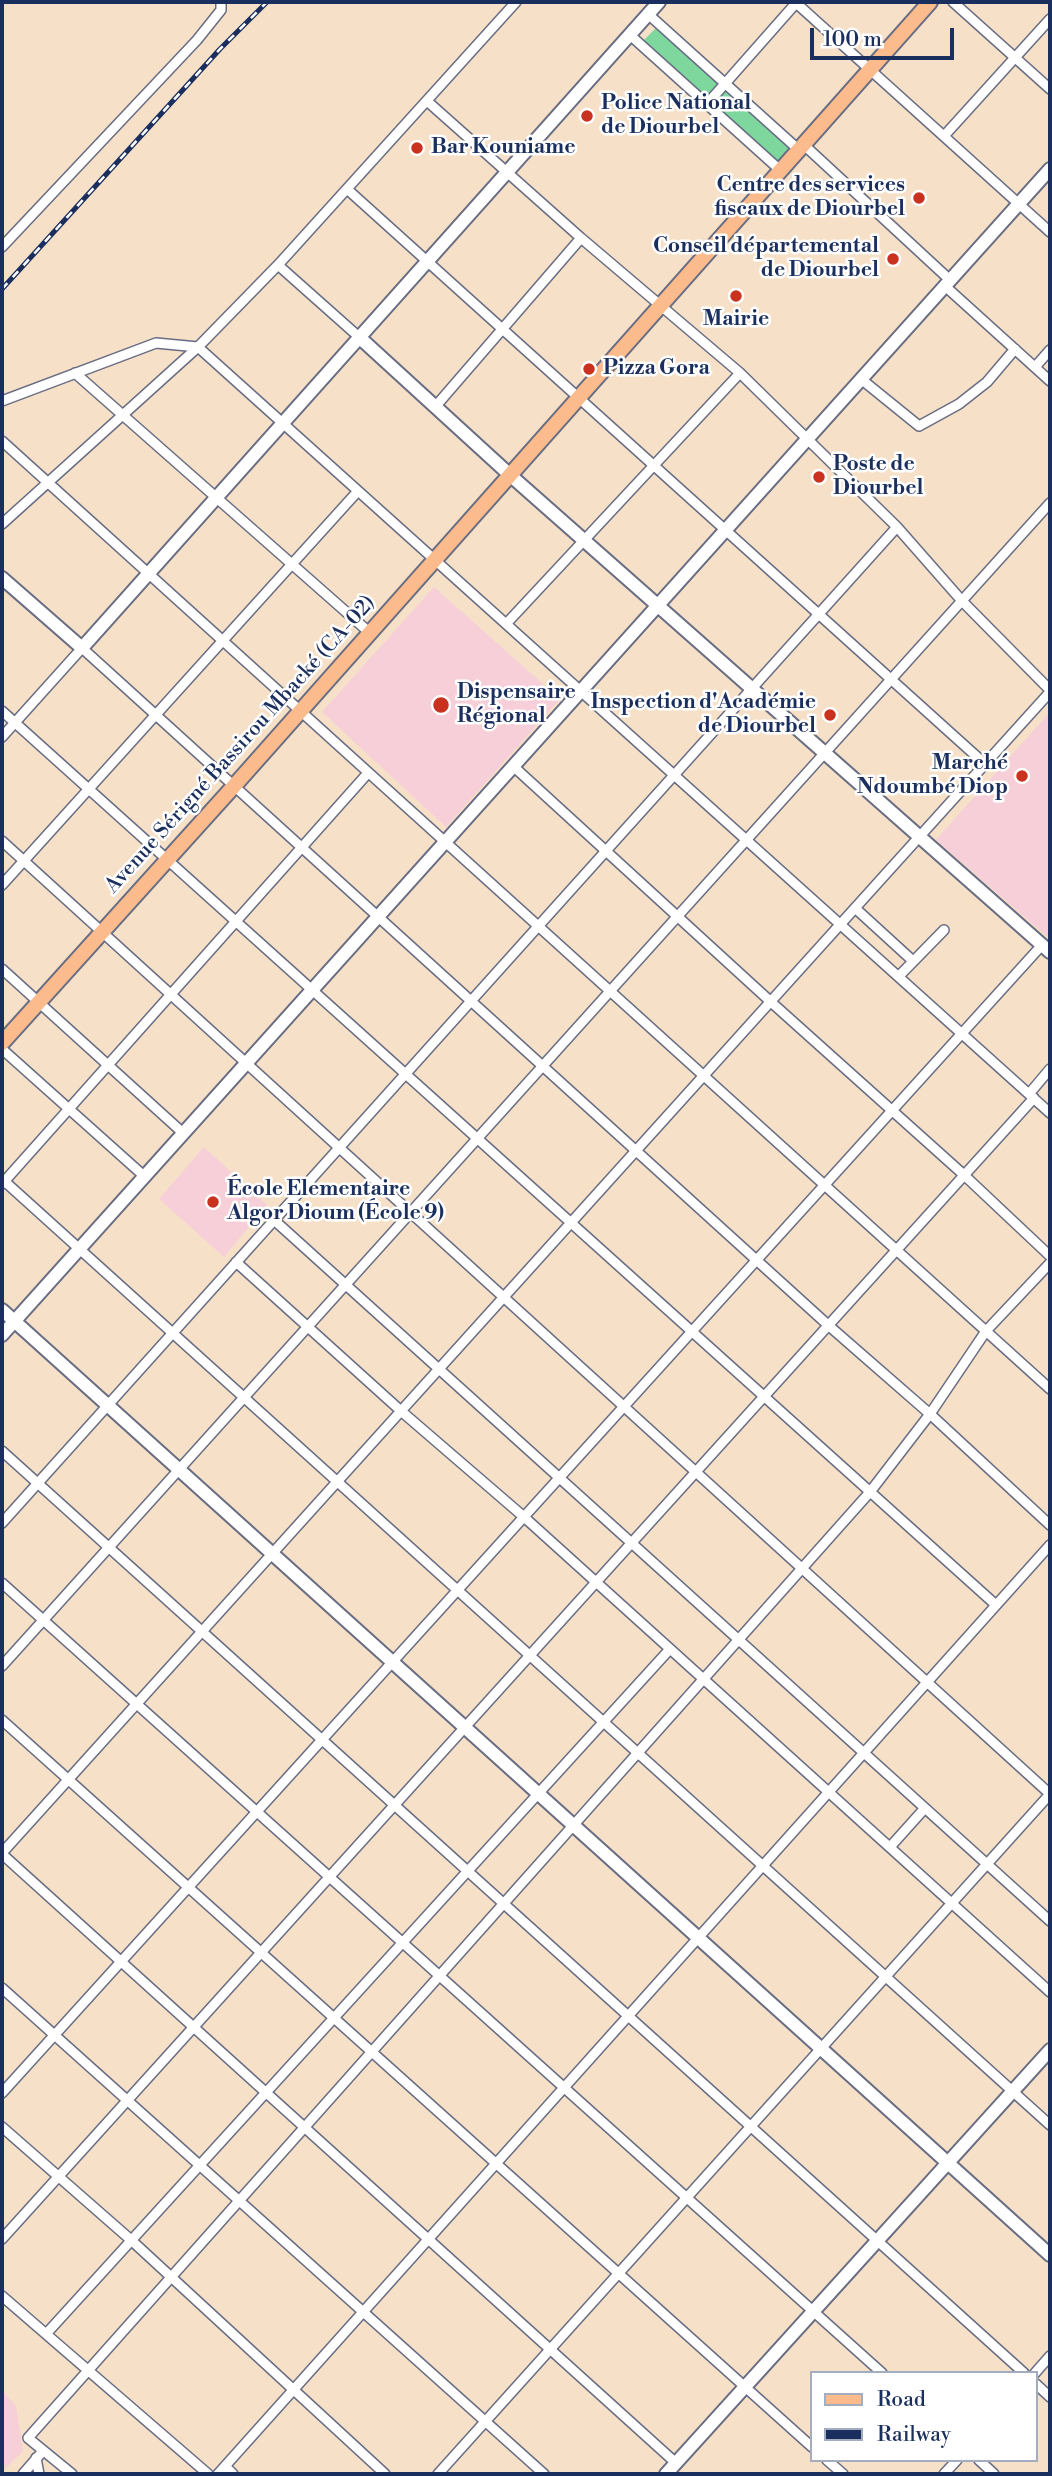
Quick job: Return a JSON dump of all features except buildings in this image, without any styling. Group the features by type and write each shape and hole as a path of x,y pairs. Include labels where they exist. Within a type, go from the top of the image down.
{"main road":[{"name":"Avenue Sérigné Bassirou Mbacké (CA-02)","path":"2,1042 234,786 930,2"}],"street":[{"path":"4,240 197,40 221,10 221,2"},
{"path":"2,524 198,347 278,265 516,2"},
{"path":"707,104 796,2 1050,232"},
{"path":"953,2 1050,89"},
{"path":"2,737 652,6 725,83 801,147 1050,380"},
{"path":"943,136 1050,19"},
{"path":"629,35 780,170"},
{"path":"427,101 581,238 740,373 897,527 962,601 1050,691 2,1854 676,2463"},
{"path":"2,1335 1050,169"},
{"path":"347,189 985,764"},
{"path":"435,407 581,238"},
{"path":"2,2093 962,1033 1046,948 657,606 278,265"},
{"path":"2,401 156,343 198,347 1050,1113"},
{"path":"861,379 919,426 959,404 987,382 1015,349"},
{"path":"1035,367 1050,350"},
{"path":"75,373 370,633"},
{"path":"506,624 740,373"},
{"path":"2,441 1050,1389"},
{"path":"2,885 358,491"},
{"path":"2,1666 891,679 1048,510"},
{"path":"2,1523 897,527"},
{"path":"2,578 1050,1525"},
{"path":"2,711 996,1605"},
{"path":"513,766 1050,1256"},
{"path":"368,773 3,1182 1050,2125"},
{"path":"2,841 1050,1794 438,2474"},
{"path":"855,908 913,961"},
{"path":"899,976 944,930"},
{"path":"2,969 183,1133"},
{"path":"2,1049 144,1176"},
{"path":"2,2239 964,1175 1048,1076"},
{"path":"274,1220 1050,1921"},
{"path":"236,1262 401,1411 524,1517 1050,1992"},
{"path":"72,2474 39,2454 28,2438 870,1492 930,1414 986,1331 1050,1264"},
{"path":"2,1310 1050,2255"},
{"path":"2,1451 1022,2371"},
{"path":"218,2474 1050,1545"},
{"path":"2,1583 880,2371"},
{"path":"46,2334 670,1649"},
{"path":"2,1720 810,2445"},
{"path":"890,1847 925,1808"},
{"path":"2,1988 544,2474"},
{"path":"666,2474 1050,2050"},
{"path":"2,2127 131,2241 385,2474"},
{"path":"2,2296 208,2474"},
{"path":"1037,2371 1050,2356"},
{"path":"23,2474 39,2454"},
{"path":"39,2454 39,2474"},
{"path":"829,2462 843,2474"},
{"path":"981,2462 994,2474"},
{"path":"225,2466 233,2474"}],"shaded area":[{"name":"Dispensaire Régional","path":"434,587 560,699 446,827 322,712"},
{"name":"Marché Ndoumbé Diop","path":"1050,712 1050,939 936,840"},
{"name":"École Elementaire Algor Dioum (École 9)","path":"204,1147 267,1205 224,1257 159,1199"},
{"path":"3,2392 16,2406 23,2451 2,2472"}],"green space":[{"path":"656,28 792,151 780,163 644,40"}],"railway":[{"path":"2,289 220,49 267,2"}],"place":[{"name":"Police National de Diourbel","path":"587,116"},
{"name":"Bar Kouniame","path":"417,148"},
{"name":"Centre des services fiscaux de Diourbel","path":"919,198"},
{"name":"Conseil départemental de Diourbel","path":"893,259"},
{"name":"Mairie","path":"736,296"},
{"name":"Pizza Gora","path":"589,369"},
{"name":"Poste de Diourbel","path":"819,477"},
{"name":"Dispensaire Régional","path":"441,705"},
{"name":"Inspection d'Académie de Diourbel","path":"830,715"},
{"name":"Marché Ndoumbé Diop","path":"1022,776"},
{"name":"École Elementaire Algor Dioum (École 9)","path":"213,1202"}]}
